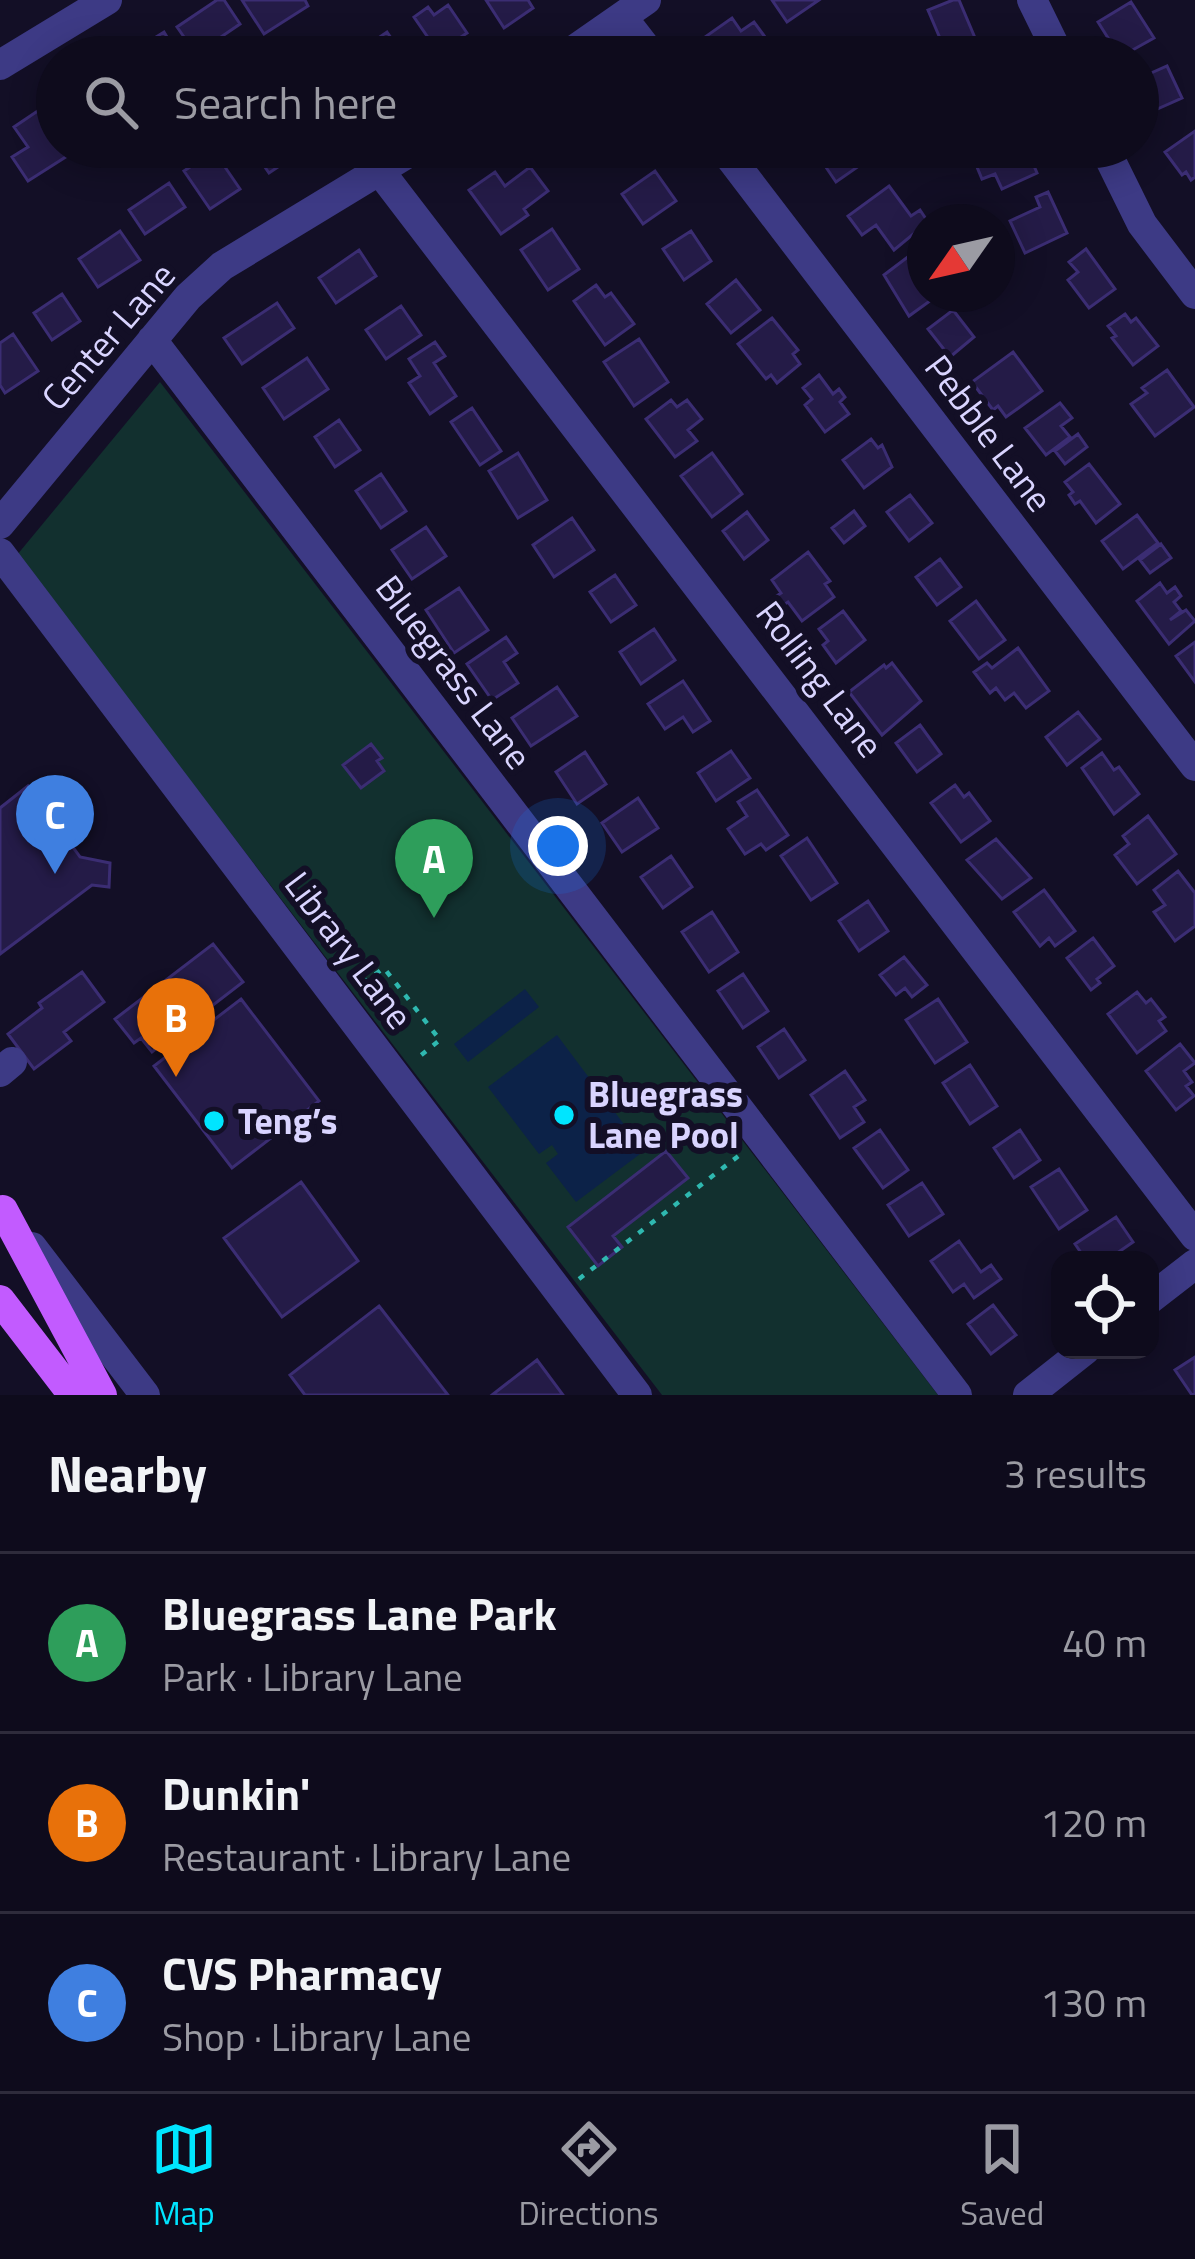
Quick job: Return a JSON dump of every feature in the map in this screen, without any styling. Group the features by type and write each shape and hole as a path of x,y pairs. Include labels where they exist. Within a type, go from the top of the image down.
{"main road":[{"path":"2,1208 102,1395"},
{"path":"0,1300 73,1395"}],"street":[{"path":"47,36 107,0"},
{"path":"1032,0 1050,36"},
{"path":"594,36 634,8 645,36"},
{"path":"0,64 36,42"},
{"name":"Center Lane","path":"0,524 188,297 222,266 382,168"},
{"name":"Pebble Lane","path":"738,168 1195,766"},
{"path":"1114,168 1142,224 1195,294"},
{"name":"Rolling Lane","path":"379,170 1195,1236"},
{"name":"Bluegrass Lane","path":"152,340 957,1395"},
{"name":"Library Lane","path":"0,553 637,1395"},
{"path":"2,1208 145,1395"},
{"path":"1159,1292 1195,1264"},
{"path":"1028,1395 1074,1359"}],"path":[{"path":"339,1001 384,968 440,1040 395,1076"},
{"path":"560,1293 761,1138"}],"green space":[{"path":"160,382 938,1395 662,1395 17,555"}],"water":[{"path":"525,989 539,1007 468,1062 454,1044"},
{"name":"Bluegrass Lane Pool","path":"557,1035 644,1151 576,1202 546,1163 558,1154 552,1145 539,1154 488,1087"}],"building":[{"path":"217,0 224,0 240,24 222,36 183,36 177,27"},
{"path":"242,0 305,0 308,6 264,34"},
{"path":"486,0 528,0 533,8 504,28"},
{"path":"772,0 819,0 787,22"},
{"path":"959,0 974,36 939,36 928,10"},
{"path":"1131,2 1153,36 1107,36 1098,22"},
{"path":"448,5 467,33 427,36 414,17 428,7 434,15"},
{"path":"732,18 741,31 754,22 764,36 706,36"},
{"path":"1167,66 1182,98 1159,108 1159,70"},
{"path":"36,112 36,168 48,168 28,181 12,157 28,147 14,127"},
{"path":"1195,131 1195,177 1191,180 1165,152"},
{"path":"226,168 240,189 210,209 184,171"},
{"path":"531,168 548,191 524,209 528,215 501,234 469,190 495,172 505,186"},
{"path":"826,168 856,168 836,182"},
{"path":"977,168 1035,168 1037,173 1002,189 995,174 982,179"},
{"path":"655,171 676,201 643,224 622,194"},
{"path":"169,183 185,207 145,234 129,210"},
{"path":"889,186 907,211 907,239 894,250 876,225 862,235 848,216"},
{"path":"1048,192 1067,233 1025,253 1015,232 1015,219 1040,207 1036,197"},
{"path":"552,229 579,269 548,290 521,250"},
{"path":"120,231 140,260 98,287 79,259"},
{"path":"691,231 711,261 684,280 663,249"},
{"path":"1086,249 1115,289 1089,308 1068,280 1078,272 1069,262"},
{"path":"359,250 376,276 336,303 319,278"},
{"path":"907,258 907,312 915,312 909,316 884,275"},
{"path":"736,280 760,310 731,333 707,304"},
{"path":"596,285 605,297 611,293 634,324 605,345 574,301"},
{"path":"62,294 80,321 52,340 34,313"},
{"path":"277,303 294,328 242,364 224,338"},
{"path":"401,306 421,335 386,359 366,330"},
{"path":"955,312 974,337 950,357 928,329"},
{"path":"1125,314 1131,322 1136,318 1158,346 1133,365 1108,326"},
{"path":"772,318 798,350 793,354 800,364 777,383 771,375 766,379 738,344"},
{"path":"13,334 38,371 5,393 0,385 0,343"},
{"path":"639,339 668,382 634,406 604,362"},
{"path":"435,342 445,356 434,363 456,396 430,414 409,383 420,376 409,359"},
{"path":"1013,352 1042,391 1006,417 998,406 993,410 972,382"},
{"path":"307,358 328,389 284,419 263,388"},
{"path":"1167,370 1194,407 1155,436 1131,404 1147,393 1142,388"},
{"path":"819,375 833,394 839,389 845,397 840,402 849,414 825,432 805,405 812,399 803,388"},
{"path":"671,400 677,407 687,400 702,419 688,430 697,441 675,457 646,419"},
{"path":"1060,403 1072,418 1061,426 1070,437 1046,455 1025,428"},
{"path":"472,408 501,451 480,465 451,422"},
{"path":"339,420 360,450 335,467 315,437"},
{"path":"1078,434 1087,447 1065,464 1055,451"},
{"path":"871,439 878,448 882,445 892,467 864,488 843,460"},
{"path":"518,453 547,500 518,518 489,471"},
{"path":"712,453 742,494 712,517 681,476"},
{"path":"1089,464 1120,504 1096,523 1080,501 1075,504 1065,482"},
{"path":"381,474 406,511 381,528 356,491"},
{"path":"910,495 932,523 909,541 887,512"},
{"path":"854,511 865,526 844,543 832,528"},
{"path":"747,512 768,540 744,559 723,531"},
{"path":"1137,515 1158,543 1123,569 1102,541"},
{"path":"572,518 594,550 554,577 533,545"},
{"path":"426,527 446,556 412,579 392,550"},
{"path":"1161,544 1171,558 1150,573 1140,560"},
{"path":"808,552 830,581 825,584 834,597 802,621 788,602 782,606 775,597 781,593 772,580"},
{"path":"940,559 961,587 937,605 916,577"},
{"path":"615,575 636,605 611,622 590,592"},
{"path":"1160,583 1167,593 1175,587 1181,596 1174,602 1181,611 1170,620 1186,610 1195,621 1169,644 1137,601"},
{"path":"459,588 488,630 454,653 426,610"},
{"path":"976,601 1005,640 979,659 950,621"},
{"path":"843,611 865,640 836,663 819,629"},
{"path":"654,629 675,660 641,684 620,652"},
{"path":"506,637 517,653 504,662 518,683 492,700 467,664"},
{"path":"1195,642 1195,682 1176,656"},
{"path":"1018,648 1049,691 1026,708 1014,693 1005,700 996,688 990,693 974,672 987,663 992,668"},
{"path":"892,663 921,701 882,735 849,692"},
{"path":"683,681 710,721 693,732 683,717 665,729 648,704"},
{"path":"557,687 577,716 531,746 512,718"},
{"path":"1078,712 1100,739 1067,765 1046,737"},
{"path":"920,725 941,754 917,772 896,743"},
{"path":"371,744 382,758 377,761 384,771 361,788 343,765"},
{"path":"731,751 750,778 716,801 698,773"},
{"path":"585,752 606,784 577,804 556,772"},
{"path":"1102,753 1139,794 1114,814 1082,768"},
{"path":"955,785 964,797 969,793 990,821 961,842 931,803"},
{"path":"28,786 80,857 110,863 109,887 92,885 0,954 0,808"},
{"path":"757,790 788,835 766,850 761,844 745,854 728,829 747,816 738,802"},
{"path":"638,798 658,828 622,852 602,823"},
{"path":"1148,816 1176,854 1137,884 1115,855 1129,844 1123,836"},
{"path":"807,838 837,883 811,900 781,856"},
{"path":"996,839 1031,878 1002,899 967,860"},
{"path":"671,856 692,887 663,908 641,877"},
{"path":"1178,871 1195,893 1195,926 1175,941 1154,912 1165,905 1154,890"},
{"path":"1044,890 1075,931 1055,946 1049,938 1040,946 1014,912"},
{"path":"868,901 888,931 859,951 839,921"},
{"path":"712,912 738,952 709,972 682,932"},
{"path":"1093,938 1114,966 1091,990 1067,958"},
{"path":"213,944 243,982 152,1052 141,1038 134,1043 115,1019"},
{"path":"904,957 927,985 912,997 905,988 896,995 880,975"},
{"path":"82,972 104,1002 64,1032 71,1041 34,1069 8,1034 42,1008 39,1003"},
{"path":"743,974 768,1011 743,1028 718,991"},
{"path":"1137,992 1146,1003 1151,999 1165,1017 1159,1021 1166,1031 1137,1053 1108,1014"},
{"path":"241,999 319,1101 232,1168 154,1066"},
{"path":"938,999 967,1042 935,1063 906,1020"},
{"path":"784,1029 805,1060 779,1078 758,1047"},
{"path":"1180,1044 1195,1063 1184,1071 1192,1082 1186,1086 1194,1096 1176,1110 1146,1071"},
{"path":"970,1065 997,1106 970,1124 943,1083"},
{"path":"845,1071 865,1100 854,1107 864,1122 840,1138 811,1095"},
{"path":"880,1130 908,1170 883,1188 854,1148"},
{"path":"1020,1130 1040,1160 1014,1178 994,1148"},
{"path":"666,1151 688,1178 613,1236 622,1247 598,1266 568,1227"},
{"path":"1059,1169 1087,1210 1059,1229 1031,1187"},
{"path":"301,1182 358,1261 282,1317 224,1238"},
{"path":"922,1183 943,1214 909,1236 888,1205"},
{"path":"1116,1217 1133,1242 1120,1251 1080,1251 1075,1244"},
{"path":"959,1241 981,1272 991,1265 1001,1279 974,1298 964,1284 953,1292 931,1261"},
{"path":"993,1305 1016,1335 991,1354 968,1324"},
{"path":"379,1306 448,1395 305,1395 290,1375"},
{"path":"1195,1357 1195,1394 1192,1395 1175,1370"},
{"path":"537,1360 563,1395 492,1395"}],"place":[{"name":"CVS Pharmacy","path":"55,874"},
{"name":"Bluegrass Lane Park","path":"434,918"},
{"name":"Dunkin'","path":"176,1077"},
{"name":"Bluegrass Lane Pool","path":"564,1115"},
{"name":"Teng’s","path":"214,1121"}]}
